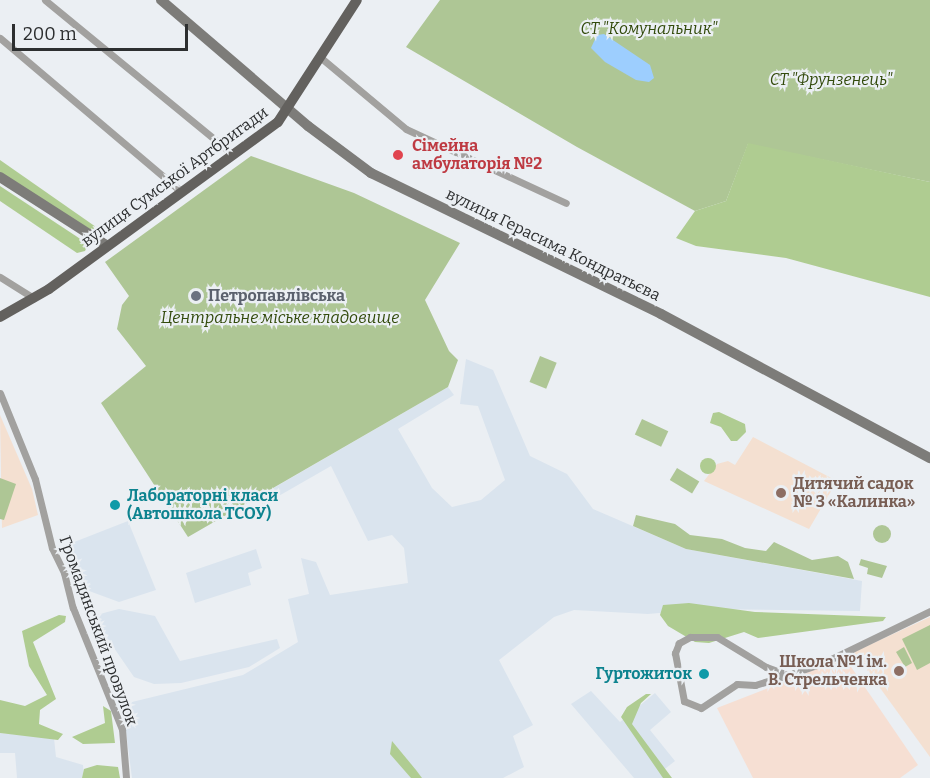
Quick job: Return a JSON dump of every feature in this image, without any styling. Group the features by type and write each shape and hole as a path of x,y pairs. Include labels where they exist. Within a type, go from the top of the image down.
{"main road":[{"name":"вулиця Герасима Кондратьєва","path":"160,0 371,172 661,314 930,458"},
{"name":"вулиця Сумської Артбригади","path":"0,317 34,298 179,190 278,122 357,0"},
{"path":"0,177 106,245"}],"street":[{"path":"45,0 231,153"},
{"path":"0,38 179,190"},
{"path":"320,57 406,129 567,203"},
{"path":"0,278 34,298"},
{"name":"Громадянський провулок","path":"0,393 34,478 52,548 64,573 73,608 122,729 126,778"},
{"path":"788,675 766,667 729,641 717,637 690,637 679,643 675,653 684,701 694,707 707,706 737,684 755,685 788,675 930,611"}],"shaded area":[{"path":"466,359 493,370 530,456 567,474 593,509 686,549 862,581 860,611 704,609 648,614 574,610 554,617 499,660 533,725 513,736 524,767 503,778 132,778 123,708 132,702 243,675 298,642 288,599 309,594 301,558 316,562 330,595 408,583 404,548 392,535 368,541 331,466 263,505 258,497 448,387 454,395 398,429 432,488 452,507 481,500 505,480 478,406 460,404"},
{"path":"0,415 32,489 38,515 2,528"},
{"name":"Дитячий садок № 3 «Калинка»","path":"753,437 837,481 809,529 704,481 717,464 728,461 735,465"},
{"path":"128,521 156,590 119,602 81,588 64,546"},
{"path":"256,549 262,568 248,573 251,585 195,603 186,573"},
{"path":"119,609 155,616 180,661 277,639 280,648 249,667 181,683 154,684 134,677 92,616"},
{"name":"Школа №1 ім. В. Стрельченка","path":"930,617 930,757 854,652"},
{"path":"845,658 918,765 900,778 753,778 717,708"},
{"path":"591,691 620,722 655,693 671,712 650,730 675,761 661,772 665,778 634,778 571,704"},
{"path":"0,733 54,738 56,757 83,765 84,778 17,778 15,753 0,753"}],"green space":[{"name":"СТ \"Фрунзенець\"","path":"440,0 930,0 930,182 748,144 726,201 695,211 577,147 406,47"},
{"path":"748,143 930,182 930,297 786,258 696,246 676,238 695,211 726,201"},
{"name":"Центральне міське кладовище","path":"251,156 354,193 460,243 425,300 449,351 458,360 448,387 188,537 101,403 146,366 117,329 122,305 129,296 105,262"},
{"path":"0,160 96,227 96,233 0,174"},
{"path":"0,186 88,244 85,251 77,253 0,201"},
{"path":"540,356 557,363 546,389 530,382"},
{"path":"719,412 745,424 746,432 737,441 731,441 721,427 710,423 713,413"},
{"path":"642,419 668,431 661,447 635,434"},
{"path":"705,458 711,458 716,466 714,472 705,474 700,469 700,463"},
{"path":"677,468 699,481 692,493 670,480"},
{"path":"0,478 16,484 4,520 0,519"},
{"path":"636,515 675,524 690,535 722,539 745,548 766,551 774,542 812,560 838,556 848,562 854,579 686,549 633,526"},
{"path":"882,525 888,528 891,534 888,540 882,543 876,540 873,534 876,528"},
{"path":"861,559 887,566 882,578 867,574 868,568 859,565"},
{"path":"689,603 755,612 886,617 883,621 758,638 744,632 709,643 695,642 668,626 660,615 663,605"},
{"path":"59,615 66,616 65,622 33,642 56,699 40,710 39,724 63,734 58,740 0,733 0,700 25,706 47,695 29,666 22,631"},
{"path":"930,625 930,663 917,670 902,639"},
{"path":"904,647 912,663 905,667 896,652"},
{"path":"646,694 651,694 641,703 632,724 672,778 663,778 621,717 627,707"},
{"path":"103,706 111,711 115,743 83,744 72,737 105,723"},
{"path":"392,741 422,778 411,778 390,754"},
{"path":"97,765 118,767 120,778 82,778 84,769"}],"water":[{"path":"604,34 650,65 654,78 649,82 636,80 605,62 591,48 597,35"}],"place":[{"name":"Сімейна амбулаторія №2","path":"398,155"},
{"name":"Петропавлівська","path":"196,296"},
{"name":"Дитячий садок № 3 «Калинка»","path":"781,493"},
{"name":"Лабораторні класи (Автошкола ТСОУ)","path":"115,505"},
{"name":"Школа №1 ім. В. Стрельченка","path":"899,671"},
{"name":"Гуртожиток","path":"704,674"}],"park label":[{"name":"СТ \"Комунальник\"","path":"649,29"}]}
